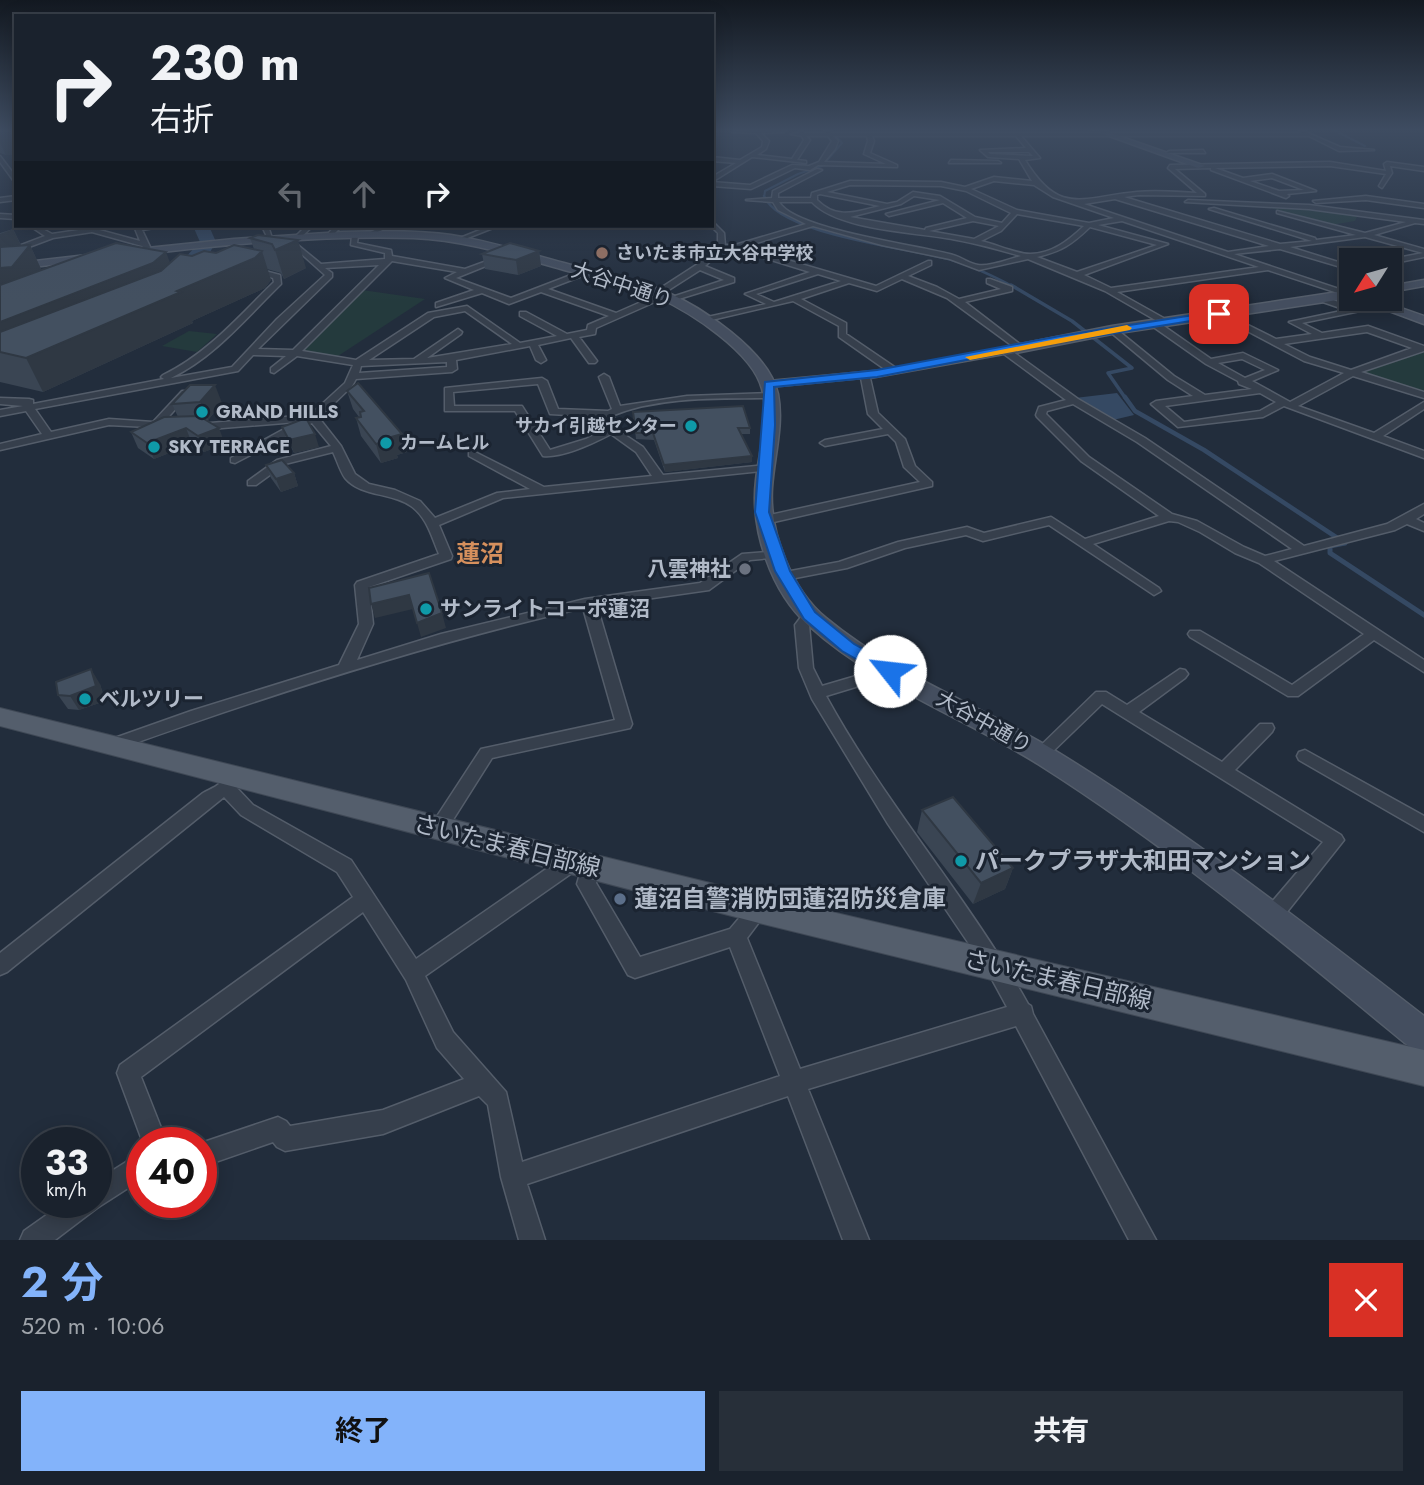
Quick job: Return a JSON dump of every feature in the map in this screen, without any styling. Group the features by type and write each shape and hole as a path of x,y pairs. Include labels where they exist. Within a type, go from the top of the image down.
{"main road":[{"name":"さいたま春日部線","path":"0,717 116,744 232,782 438,829 759,909 1424,1068"}],"street":[{"path":"742,186 751,187 748,191 751,208 767,207 767,200 787,186"},
{"path":"814,200 814,194 840,186"},
{"path":"950,186 966,189 1015,212 1088,225 1163,244"},
{"path":"859,221 943,200 975,186"},
{"path":"1040,186 1055,196 1120,219 1339,291"},
{"path":"1075,203 1113,196 1177,192 1203,195 1192,186"},
{"path":"1257,186 1307,204 1424,222"},
{"path":"1278,193 1313,191 1299,186"},
{"path":"819,192 889,206"},
{"path":"665,296 722,247 735,247 808,225 889,206 913,194 943,200 973,219 1003,225"},
{"path":"1162,195 1318,240"},
{"path":"1113,196 1339,265"},
{"path":"1188,202 1261,206 1366,198 1424,206"},
{"path":"767,200 814,200 823,208 859,221 977,240 1077,275 1112,290 1209,362 1257,391 1424,455"},
{"path":"767,200 808,225 952,257 979,268 1057,250 1088,225 1120,219"},
{"path":"1261,206 1424,253"},
{"path":"811,210 823,208"},
{"path":"787,213 799,211"},
{"path":"882,243 899,229 960,212"},
{"path":"977,240 993,234 1015,212"},
{"path":"920,231 973,219"},
{"path":"1226,253 1401,228 1413,221"},
{"path":"714,225 721,233 722,247"},
{"path":"36,228 52,236"},
{"path":"137,228 146,248"},
{"path":"266,228 271,240"},
{"path":"0,401 27,405 96,400 235,369 280,321 329,275 293,239 307,228"},
{"path":"327,237 337,228"},
{"path":"274,370 295,353 387,260 388,252 353,244 359,236 383,228"},
{"path":"458,240 490,228"},
{"path":"0,256 52,236 92,230 146,248"},
{"name":"大谷中通り","path":"146,248 218,248 271,240 412,234 458,240 584,272 665,296 706,320 740,349 770,390 762,512 785,576 809,616 848,648 1040,754 1132,813 1272,916 1424,1037"},
{"path":"1077,275 1183,239"},
{"path":"735,247 877,289 928,263"},
{"path":"125,258 146,248"},
{"path":"512,252 449,278 510,301 584,272"},
{"path":"1402,259 1424,253"},
{"path":"0,268 109,255"},
{"path":"320,266 387,260 465,271"},
{"path":"253,352 295,353 358,363 451,359 517,344 592,332 591,327 665,296 731,280 700,267"},
{"path":"0,413 27,405 161,379 180,372 278,282 277,277 262,271 242,268"},
{"path":"1112,290 1271,268"},
{"path":"774,305 749,294 817,272"},
{"path":"902,277 917,280 960,301 1074,401 1141,440 1300,548"},
{"path":"706,320 774,305 848,281"},
{"path":"960,301 1009,289 990,281"},
{"path":"1402,287 1424,284"},
{"path":"539,289 617,316"},
{"path":"439,305 482,290"},
{"path":"611,430 590,441 547,454 518,408 449,410 448,390 542,380 554,412 613,412 646,404 725,396 894,371 1112,330 1339,297"},
{"path":"794,299 843,326 842,335 894,371"},
{"path":"1323,299 1356,311 1293,322 1324,336"},
{"path":"235,460 268,445 313,418 349,384 358,363 431,315 467,308 517,344"},
{"path":"1401,312 1424,320"},
{"path":"523,314 568,336 592,361"},
{"path":"1219,314 1307,359 1424,395"},
{"path":"1274,342 1367,329 1422,349"},
{"path":"1112,330 1171,378 1203,398"},
{"path":"415,362 458,332"},
{"path":"532,342 541,360"},
{"path":"1257,391 1156,404 1182,425 1264,414 1353,372 1422,349"},
{"path":"1209,362 1243,356 1273,370 1242,382"},
{"path":"352,376 452,369 451,359"},
{"path":"765,520 928,484 910,467 901,441 873,414 865,375"},
{"path":"155,426 200,377"},
{"path":"604,377 613,412 611,430"},
{"path":"1074,401 1043,410 1041,415 1085,459 1168,517"},
{"path":"27,405 49,436"},
{"path":"1375,437 1424,405"},
{"path":"0,447 109,422 180,428 313,418"},
{"path":"313,418 337,448 350,476 365,487 391,492 416,504 432,524 446,556 362,585 366,624 345,669"},
{"path":"611,430 633,442 653,463 659,478"},
{"path":"825,443 889,431"},
{"path":"252,483 281,462 337,448"},
{"path":"473,454 542,491"},
{"path":"432,524 500,495 766,468"},
{"path":"1264,560 1300,548 1391,527 1424,508"},
{"path":"1084,543 1168,517 1182,518 1247,556 1264,560 1424,667"},
{"path":"1407,520 1424,527"},
{"path":"785,576 842,565 902,545 967,531 983,537 1051,521 1154,591"},
{"path":"116,744 197,715 441,639 589,603 704,587 747,557 776,554"},
{"path":"438,829 487,753 624,724 589,603"},
{"path":"809,616 802,625 806,668 817,693 894,819 995,965 1143,1240"},
{"path":"1195,634 1293,692 1375,633"},
{"path":"817,693 890,671"},
{"path":"1128,712 1180,674"},
{"path":"1040,754 1101,696 1335,840 1272,916"},
{"path":"1223,771 1266,728"},
{"path":"1305,756 1424,825"},
{"path":"0,965 232,782 247,810 344,866 413,973 445,1040 498,1100 513,1177 532,1240"},
{"path":"413,973 582,864 586,884 635,968 736,936 759,909"},
{"path":"149,1127 128,1073 365,899"},
{"path":"736,936 856,1240"},
{"path":"513,1177 795,1082 1023,1013"},
{"path":"217,1150 278,1129 285,1139 383,1122 483,1083"},
{"path":"33,1240 64,1218"}],"green space":[{"path":"1305,207 1358,215 1355,221 1331,225 1270,208"},
{"path":"362,290 425,299 335,358 299,353"},
{"path":"189,331 217,334 197,352 162,346"},
{"path":"1418,351 1424,352 1424,394 1362,371"}],"water":[{"path":"1117,393 1134,415 1113,420 1075,398"}],"building":[{"path":"258,235 298,240 275,250 272,244 250,238"},
{"path":"116,243 166,252 153,263 0,322 0,285"},
{"path":"510,243 539,251 516,260 482,254"},
{"path":"30,245 12,267 0,268 0,247"},
{"path":"234,245 262,251 255,258 177,291 181,292 26,358 0,352 0,332 161,271 180,254 192,256 204,251 216,253"},
{"path":"358,383 402,434 391,437 393,440 376,444 356,418 361,417 360,412 364,411 347,391"},
{"path":"190,385 215,385 200,402 172,404"},
{"path":"743,406 750,428 738,428 752,456 664,465 653,433 636,433 633,412"},
{"path":"199,416 219,428 198,436 186,428 147,443 131,432 164,417"},
{"path":"306,418 315,434 289,440 282,427"},
{"path":"282,460 294,473 276,479 266,465"},
{"path":"429,573 442,613 417,623 409,595 371,604 369,588"},
{"path":"91,669 96,686 70,696 58,695 56,682"},
{"path":"953,797 1013,868 981,883 922,810"}],"waterway":[{"path":"764,196 765,191 775,186"},
{"path":"764,196 775,210 821,231 955,261 1014,287"},
{"path":"170,285 200,255 208,242 202,228"},
{"path":"1011,285 1072,321 1132,368 1108,373 1126,399"},
{"path":"1125,397 1135,411 1204,450 1342,541"},
{"path":"1342,541 1345,543 1330,546 1330,553 1424,615"}],"slow traffic":[{"path":"970,357 1127,328"}],"place":[{"name":"さいたま市立大谷中学校","path":"602,253"},
{"name":"GRAND HILLS","path":"202,412"},
{"name":"サカイ引越センター","path":"691,426"},
{"name":"カームヒル","path":"386,443"},
{"name":"SKY TERRACE","path":"154,447"},
{"name":"八雲神社","path":"745,569"},
{"name":"サンライトコーポ蓮沼","path":"426,609"},
{"name":"ベルツリー","path":"85,699"},
{"name":"パークプラザ大和田マンション","path":"961,861"},
{"name":"蓮沼自警消防団蓮沼防災倉庫","path":"620,899"}],"district":[{"name":"蓮沼","path":"480,554"}],"route":[{"path":"890,671 848,648 809,616 782,571 762,512 771,395 769,384 877,374 1060,339 1219,314"}]}
